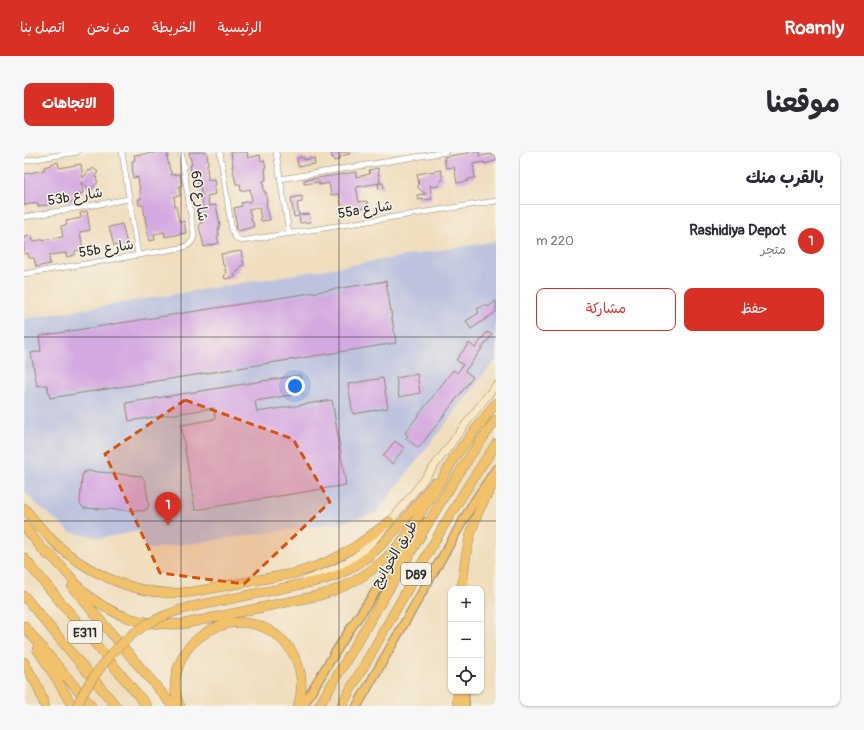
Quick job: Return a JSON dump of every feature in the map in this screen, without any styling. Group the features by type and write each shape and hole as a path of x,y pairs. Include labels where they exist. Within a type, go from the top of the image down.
{"highway":[{"path":"77,706 90,682 104,663 121,643 142,627 166,615 191,608 333,577 354,567 372,554 388,538 457,454 496,403"},
{"name":"طريق الخوانيج","path":"320,706 432,516 458,474 496,420"},
{"name":"طريق الخوانيج","path":"341,706 444,525 496,444"},
{"path":"44,550 53,557 94,600 121,615 152,624 183,624 321,595 343,587 362,576 381,563 396,548 409,532 457,454"},
{"path":"462,586 465,558 472,530 481,506 496,479"},
{"path":"24,508 55,543 96,572 120,583 136,588 153,592 176,593 195,592 296,573 308,569 342,554 390,520"},
{"path":"24,526 90,608 173,706"},
{"name":"E311","path":"24,558 147,706"},
{"name":"E311","path":"24,596 116,706"},
{"path":"180,706 176,691 176,679 181,660 188,648 203,634 215,627 229,623 242,622 254,624 272,632 283,640 291,650 298,662 301,676 301,695 298,706"},
{"path":"24,626 91,706"},
{"path":"24,632 49,666 72,706"},
{"path":"24,662 38,687 45,706"},
{"path":"83,706 88,692 104,663"},
{"path":"457,706 458,694"}],"main road":[{"path":"357,706 444,553 496,469"},
{"path":"303,706 329,661 356,619 416,534 432,516"},
{"path":"464,694 465,706"}],"street":[{"path":"24,161 78,152"},
{"path":"122,152 138,255"},
{"name":"شارع 60","path":"181,152 194,234 191,243"},
{"name":"55a شارع","path":"220,152 232,231 238,240 289,234 496,201"},
{"path":"276,152 289,234"},
{"path":"280,179 446,152"},
{"name":"53b شارع","path":"24,217 130,199"},
{"name":"55b شارع","path":"24,274 184,247 191,243"},
{"path":"291,587 352,559 372,542 432,469 496,385"}],"highlighted area":[{"path":"185,400 293,439 330,502 244,584 160,573 105,454"}],"shaded area":[{"path":"496,241 496,360 376,513 343,522 145,550 141,531 101,538 70,532 35,503 24,490 24,319"}],"building":[{"path":"168,152 167,157 171,175 180,174 182,185 179,186 180,196 174,196 175,206 179,221 184,221 186,233 165,237 164,232 154,234 155,240 149,241 143,205 139,205 138,199 141,199 138,177 133,178 132,161 135,160 134,155"},
{"path":"189,152 207,152 208,180 215,179 216,185 214,186 216,194 207,196 209,206 216,205 220,225 218,229 219,235 217,236 219,243 204,247 199,226 200,223 203,222 201,208 203,207 200,185 198,185 197,174 191,174 190,165 192,165"},
{"path":"231,152 247,152 248,158 260,155 261,161 264,160 266,167 266,180 263,181 270,220 261,221 259,207 249,209 254,227 238,231 235,226 237,225 234,208 242,206 241,203 252,201 250,189 241,191 240,184 236,184"},
{"path":"331,152 350,152 350,154 340,156 341,158 339,158 339,160 334,161"},
{"path":"479,152 480,156 491,154 492,156 496,155 496,161 484,164 484,162 473,164 475,178 457,183 454,167 446,168 444,157"},
{"path":"304,157 304,160 314,158 315,164 298,166 297,158"},
{"path":"58,162 59,168 81,164 83,178 89,170 91,171 93,168 98,172 96,175 98,182 91,190 81,182 83,193 75,195 76,201 67,203 66,197 55,199 55,204 38,206 38,203 24,205 24,174 44,170 44,167"},
{"path":"378,168 380,183 356,187 359,202 367,201 368,207 358,210 343,213 339,194 331,195 329,183 319,185 319,182 304,184 304,180 356,172 356,177 370,174 369,170"},
{"path":"441,170 443,180 441,180 438,186 433,187 430,185 432,199 418,200 417,195 426,194 417,187 419,185 417,174"},
{"path":"383,183 384,188 379,189 378,184"},
{"path":"302,196 302,202 297,203 299,215 309,214 311,222 300,223 299,216 294,217 291,198"},
{"path":"87,211 90,230 80,232 83,249 75,251 75,255 66,257 66,253 49,255 50,264 36,267 34,258 29,258 28,253 24,254 24,237 32,236 33,241 63,237 61,226 67,225 66,221 81,218 80,213"},
{"path":"122,224 127,244 125,249 120,250 118,245 114,246 109,227"},
{"path":"241,251 244,265 240,266 240,270 238,270 238,272 234,273 235,277 225,279 224,275 226,274 221,254"},
{"path":"386,281 396,343 50,398 47,385 37,386 31,353 41,351 39,336"},
{"path":"496,301 496,312 471,329 466,321 479,313 477,309 486,304 488,307"},
{"path":"487,332 492,335 465,371 473,377 419,448 406,439 408,436 405,433 453,370 457,373 463,365 456,360 469,343 475,348"},
{"path":"417,374 420,393 399,397 396,378"},
{"path":"300,375 303,393 255,401 257,412 332,400 346,485 195,510 181,425 215,419 214,408 129,421 126,403"},
{"path":"383,378 388,408 353,414 348,384"},
{"path":"395,441 404,448 392,464 383,456"},
{"path":"88,471 142,476 145,481 149,504 148,508 143,511 83,508 80,503 82,476 84,472"}],"place":[{"name":"Rashidiya Depot","path":"168,525"}]}
